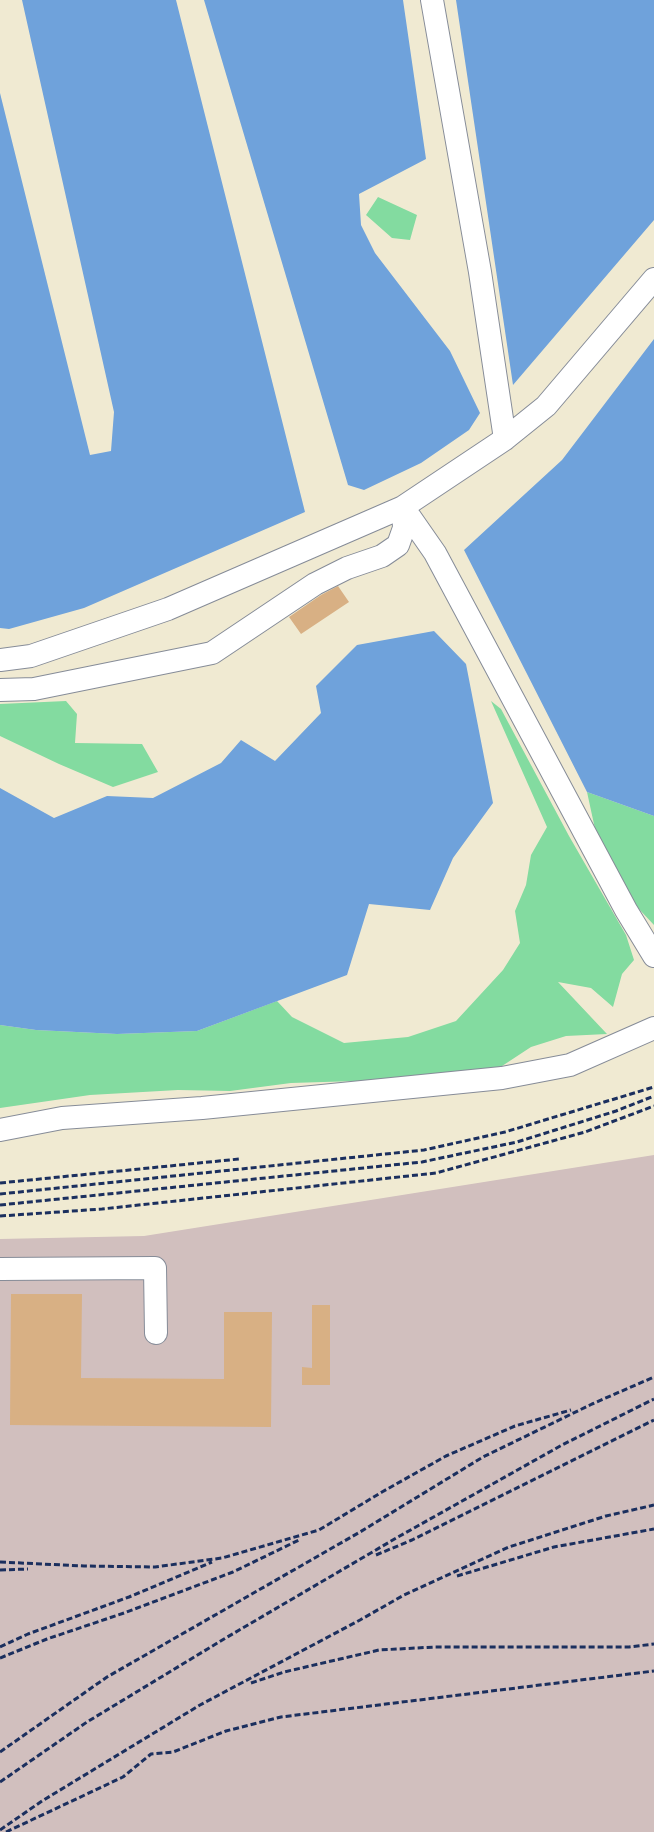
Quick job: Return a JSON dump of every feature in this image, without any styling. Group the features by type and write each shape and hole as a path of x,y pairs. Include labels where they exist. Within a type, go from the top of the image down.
{"lane":[{"path":"432,0 480,272 505,439"},
{"path":"0,660 31,656 168,609 403,508 505,439 546,406 654,279"},
{"path":"0,690 34,689 212,653 315,584 347,568 382,556 398,545 404,528 403,508"},
{"path":"403,508 436,553 626,910 654,956"},
{"path":"0,1130 62,1118 202,1108 502,1078 570,1065 654,1028"},
{"path":"0,1269 154,1268 156,1333"}],"shaded area":[{"path":"654,1155 654,1832 0,1832 0,1239 144,1236"}],"green space":[{"path":"378,197 417,215 410,240 392,238 366,215"},
{"path":"66,701 77,714 75,743 142,744 158,772 113,787 59,764 0,736 0,704"},
{"path":"491,701 501,709 569,836 626,935 634,960 622,974 613,1007 591,988 558,982 607,1034 566,1036 531,1047 499,1068 389,1080 291,1083 230,1091 178,1090 90,1095 0,1108 0,1025 36,1030 117,1034 197,1031 277,1001 292,1017 344,1043 408,1037 456,1021 503,970 520,943 515,911 526,885 531,855 547,827"},
{"path":"587,792 654,816 654,925 638,908 597,838"}],"water":[{"path":"22,0 176,0 305,512 84,608 9,629 0,628 0,93 90,455 111,451 114,412"},
{"path":"204,0 403,0 426,159 359,194 361,225 375,253 450,351 480,413 469,430 421,463 364,490 348,485"},
{"path":"456,0 654,0 654,220 513,385"},
{"path":"654,339 654,816 587,792 464,550 562,460"},
{"path":"434,631 466,664 493,803 453,858 430,910 369,904 347,975 197,1031 117,1034 36,1030 0,1025 0,788 54,818 107,796 153,798 221,763 241,740 275,761 321,713 316,686 357,645"}],"building":[{"path":"338,586 349,602 301,634 289,617 321,595"},
{"path":"11,1294 82,1294 81,1378 224,1379 224,1312 272,1312 271,1427 10,1425"},
{"path":"312,1305 330,1305 330,1385 302,1385 302,1367 312,1368"}],"railway":[{"path":"0,1194 424,1150 505,1132 654,1087"},
{"path":"0,1205 422,1162 517,1142 616,1111 654,1096"},
{"path":"0,1216 102,1209 436,1173 585,1132 654,1106"},
{"path":"0,1183 239,1159"},
{"path":"0,1752 107,1677 360,1532 483,1457 592,1404 654,1377"},
{"path":"0,1782 87,1722 224,1639 398,1537 562,1445 654,1399"},
{"path":"0,1562 84,1566 155,1567 222,1558 319,1530 446,1456 515,1426 571,1410"},
{"path":"376,1555 412,1540 654,1420"},
{"path":"0,1830 42,1801 200,1705 404,1595 509,1547 606,1516 654,1505"},
{"path":"457,1576 554,1547 654,1529"},
{"path":"0,1658 47,1639 124,1613 233,1572 301,1539"},
{"path":"0,1647 28,1634 129,1597 212,1562"},
{"path":"0,1570 28,1569"},
{"path":"251,1683 284,1672 379,1650 435,1647 629,1647 654,1644"},
{"path":"6,1832 123,1777 151,1754 173,1752 226,1731 281,1717 654,1671"}]}
